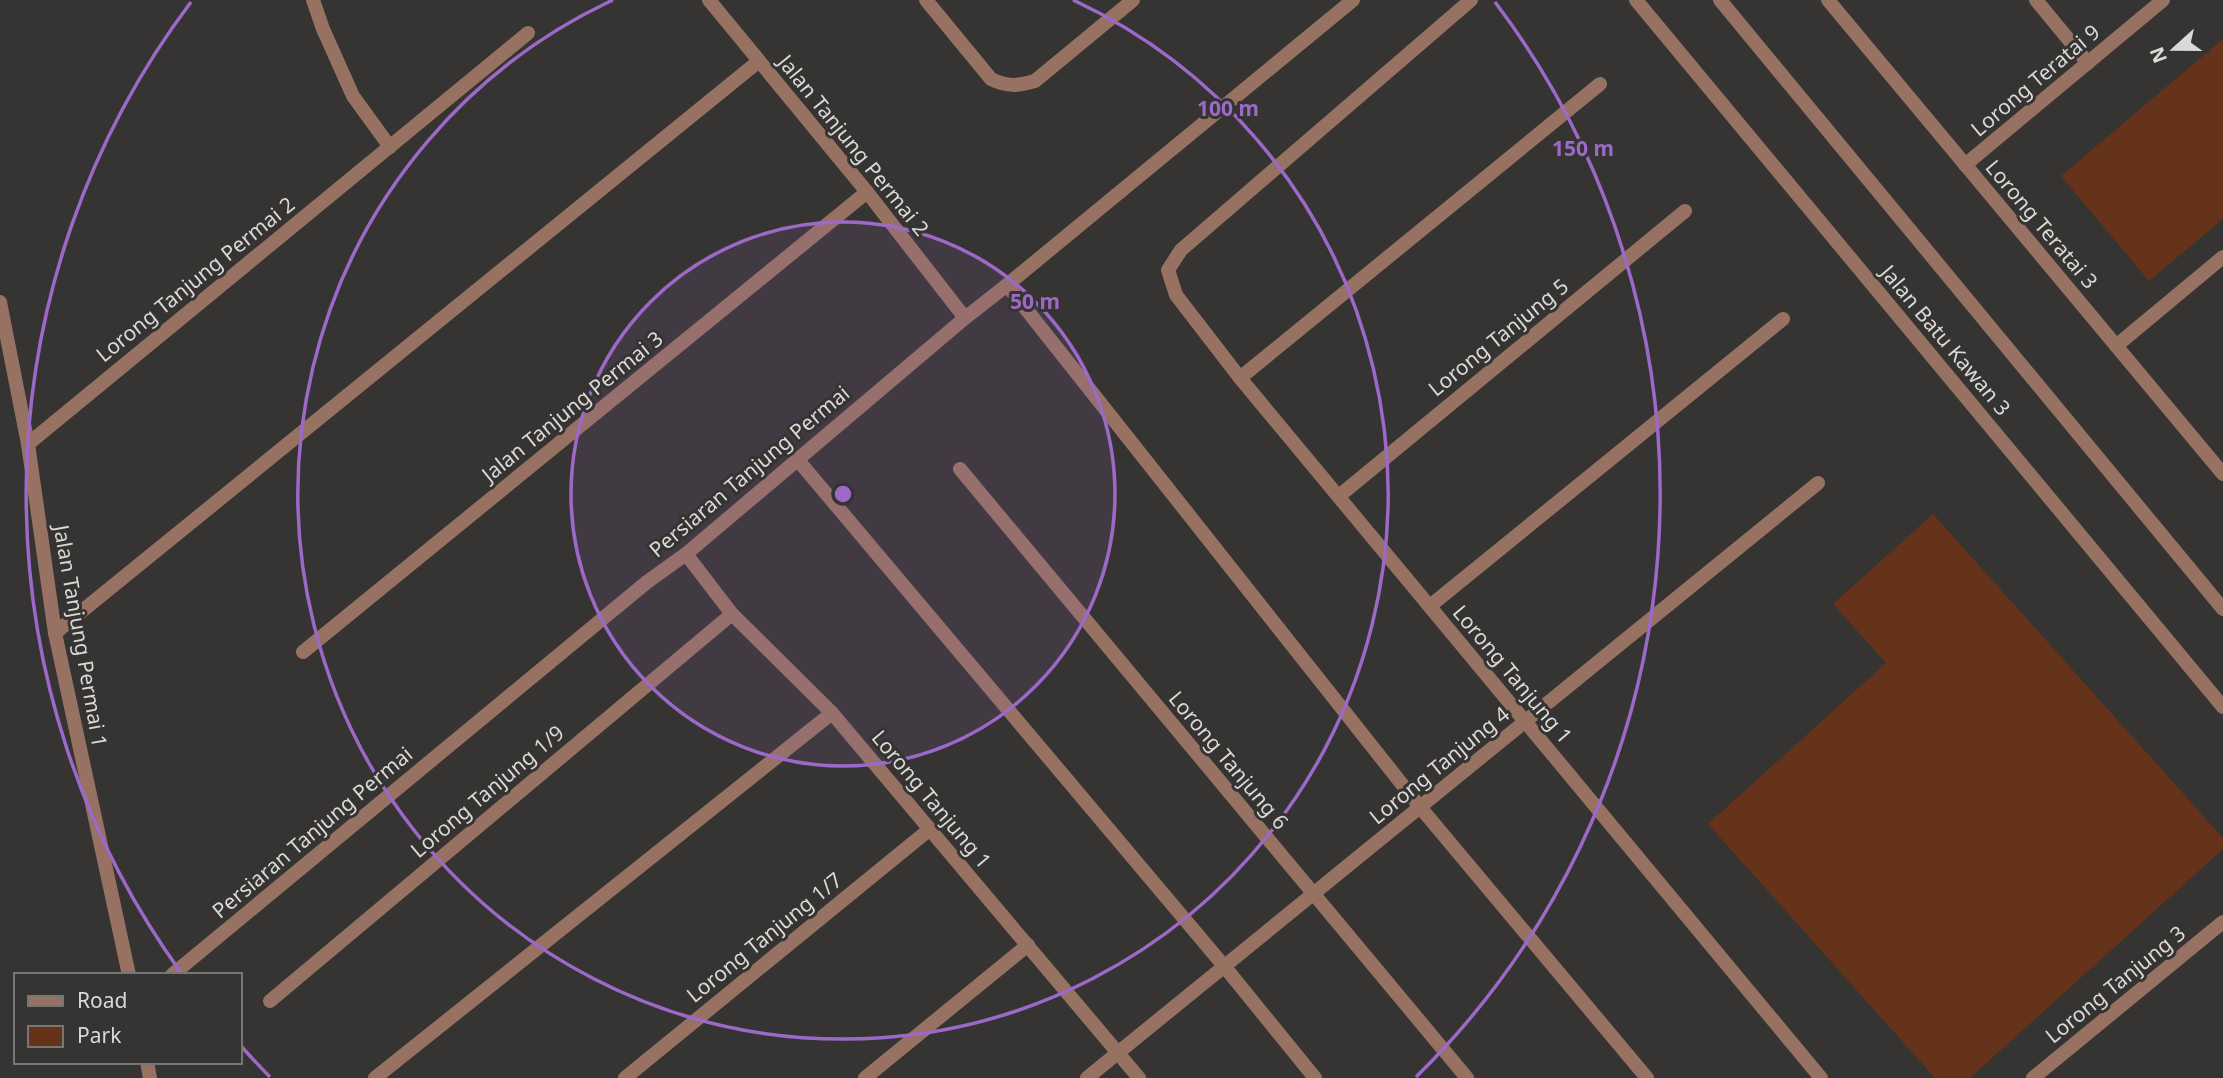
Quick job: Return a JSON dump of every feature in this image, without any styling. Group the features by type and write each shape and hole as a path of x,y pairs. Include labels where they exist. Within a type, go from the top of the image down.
{"street":[{"path":"313,0 323,29 354,96 390,147"},
{"name":"Jalan Tanjung Permai 2","path":"709,0 867,192 965,318"},
{"path":"926,0 991,79 1003,85 1020,86 1035,81 1133,0"},
{"name":"Persiaran Tanjung Permai","path":"174,973 1353,0"},
{"name":"Lorong Tanjung 1","path":"1471,0 1181,250 1168,270 1176,295 1240,378 1821,1078"},
{"name":"Jalan Batu Kawan 3","path":"1636,0 2223,707"},
{"name":"Jalan Batu Kawan 3","path":"1720,0 2223,609"},
{"name":"Lorong Teratai 3","path":"1828,0 2223,474"},
{"path":"2036,0 2088,63"},
{"name":"Lorong Teratai 9","path":"1965,165 2163,0"},
{"name":"Lorong Tanjung Permai 2","path":"28,444 527,33"},
{"path":"55,634 758,61"},
{"path":"1240,378 1600,84"},
{"name":"Jalan Tanjung Permai 3","path":"303,652 867,192"},
{"name":"Lorong Tanjung 5","path":"1339,496 1685,211"},
{"path":"2116,346 2223,257"},
{"path":"1007,285 1420,807 1647,1078"},
{"name":"Jalan Tanjung Permai 1","path":"0,302 28,444 55,634 129,973"},
{"path":"1430,606 1783,319"},
{"path":"797,458 1315,1078"},
{"name":"Lorong Tanjung 6","path":"960,469 1467,1078"},
{"name":"Lorong Tanjung 4","path":"1087,1078 1818,483"},
{"name":"Lorong Tanjung 1","path":"685,554 732,614 832,713 1139,1078"},
{"name":"Lorong Tanjung 1/9","path":"270,1001 732,614"},
{"path":"374,1078 832,713"},
{"name":"Lorong Tanjung 1/7","path":"625,1078 930,829"},
{"name":"Lorong Tanjung 3","path":"2033,1078 2223,922"},
{"path":"865,1078 1028,945"}],"green space":[{"path":"2223,39 2223,219 2149,281 2061,176"},
{"path":"1933,514 2223,838 2223,849 1970,1078 1935,1078 1708,824 1886,663 1833,604"}]}
